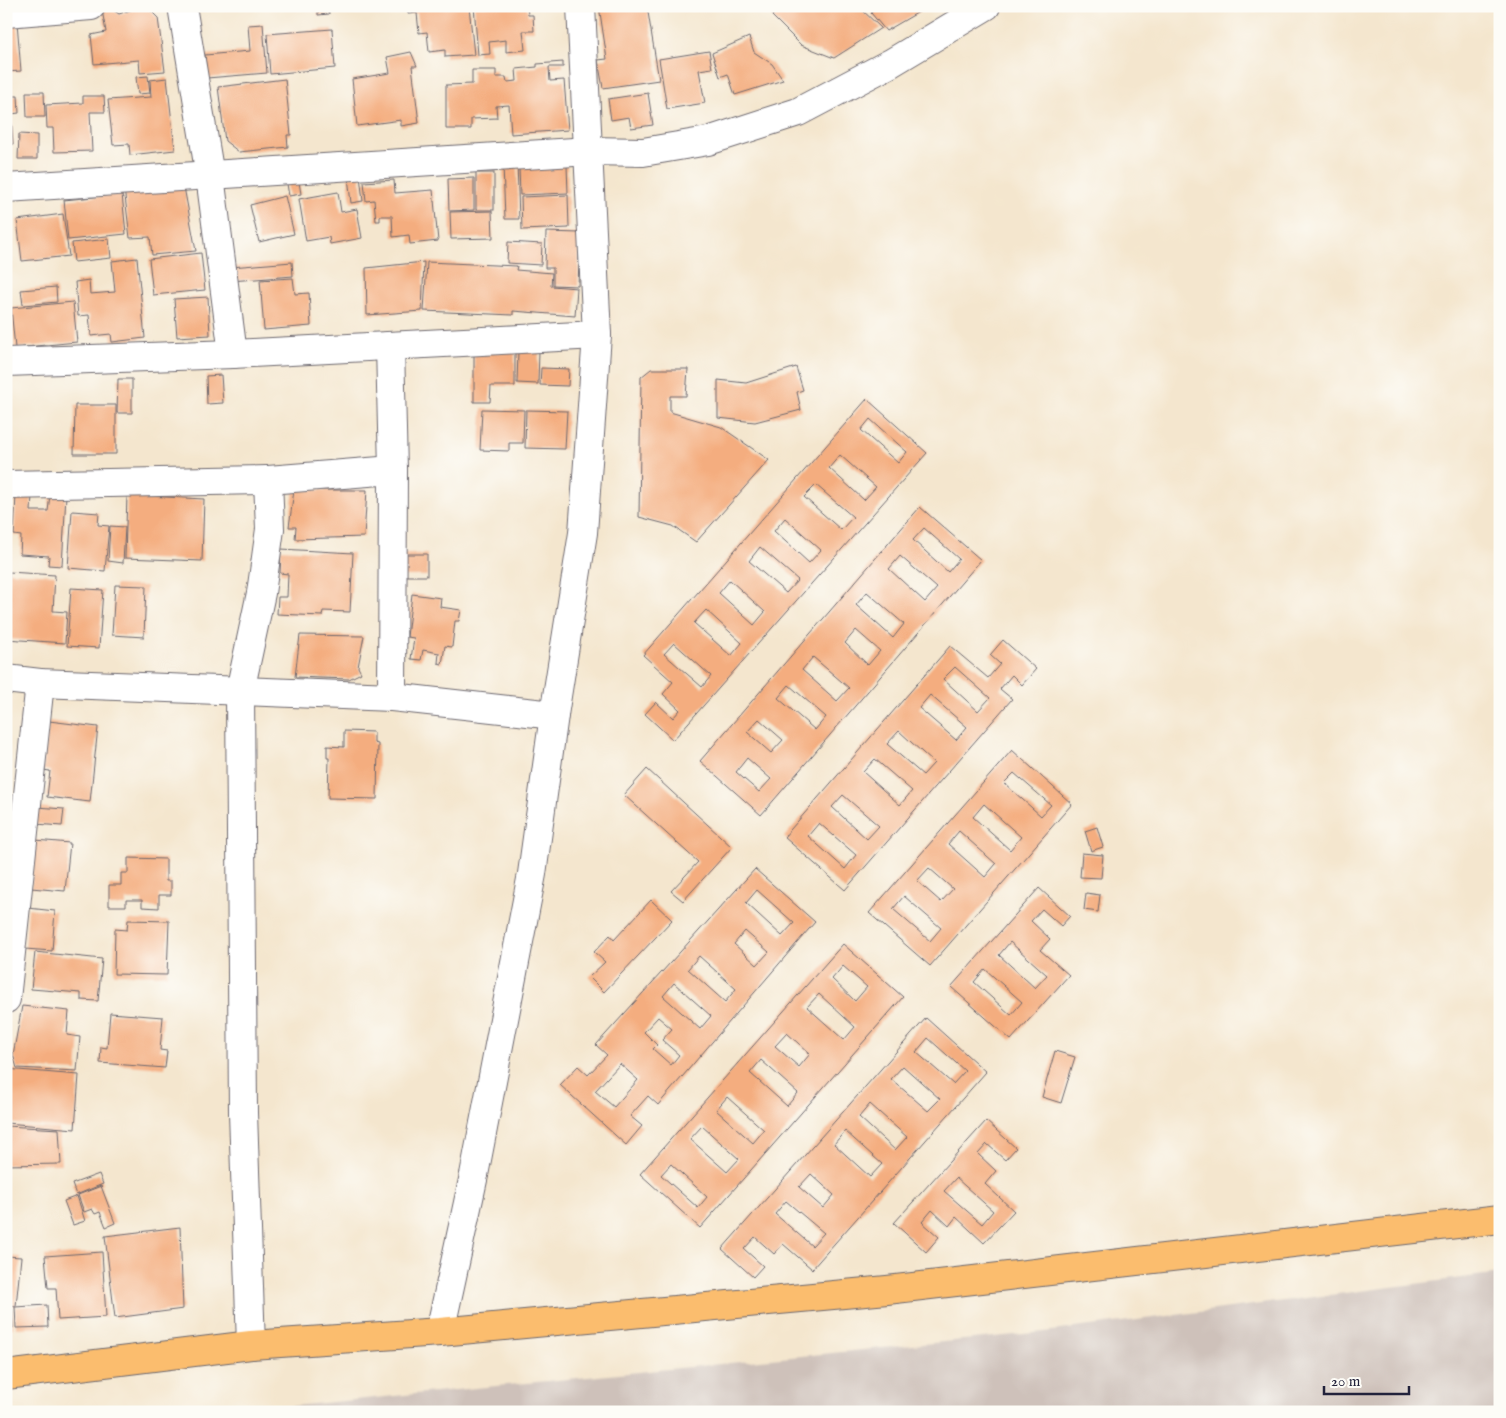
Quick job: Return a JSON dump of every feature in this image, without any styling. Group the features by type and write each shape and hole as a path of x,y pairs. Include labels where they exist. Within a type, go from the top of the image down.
{"main road":[{"path":"6,1375 251,1345 440,1332 887,1290 1500,1219"}],"street":[{"path":"6,13 91,6"},
{"path":"182,6 210,176 233,354"},
{"path":"440,1332 474,1175 532,874 554,714 583,532 597,336 590,151 581,6"},
{"path":"6,188 590,151 643,152 698,142 798,112 891,63 986,6"},
{"path":"6,362 233,354 597,336"},
{"path":"390,346 393,470 392,697"},
{"path":"6,485 268,480 393,470"},
{"path":"251,1345 243,1113 240,691 261,593 270,529 268,480"},
{"path":"6,679 392,697 554,714"},
{"path":"7,984 40,682"}],"shaded area":[{"path":"1500,1273 1500,1412 233,1412 1044,1332"}],"building":[{"path":"318,6 328,6 329,14 318,15"},
{"path":"408,6 469,6 474,55 445,57 445,50 429,52 427,32 419,33 417,13 408,14"},
{"path":"474,6 527,6 528,15 533,15 534,31 523,31 525,50 506,52 506,40 489,42 490,54 478,55"},
{"path":"599,6 647,6 659,80 603,88 598,60 607,59"},
{"path":"780,6 858,6 881,28 834,58 801,45 772,16"},
{"path":"878,6 929,6 886,31 871,13"},
{"path":"139,7 147,7 158,18 165,71 140,73 139,60 94,64 91,35 106,32 102,10 113,10 119,14"},
{"path":"17,22 21,71 6,72 6,23"},
{"path":"263,24 267,73 207,78 205,55 250,51 248,25"},
{"path":"332,29 335,68 270,74 267,34"},
{"path":"749,37 754,52 772,64 783,80 735,95 728,74 720,77 712,53"},
{"path":"709,51 712,68 699,70 705,103 667,109 659,59"},
{"path":"411,52 417,66 412,66 419,123 401,126 401,120 357,126 352,79 390,73 387,57"},
{"path":"563,62 563,67 549,67 550,81 564,80 568,130 511,134 509,105 496,106 497,118 471,119 471,129 446,129 446,85 472,84 472,70 496,70 496,77 506,77 507,82 517,81 516,69 537,67 537,64"},
{"path":"148,76 150,93 138,94 136,77"},
{"path":"167,78 175,150 130,155 129,144 113,145 108,100 151,97 150,80"},
{"path":"285,79 291,135 287,135 288,147 239,152 225,141 218,87"},
{"path":"26,92 44,92 45,117 27,117"},
{"path":"648,93 653,125 631,128 629,117 611,120 608,99"},
{"path":"6,96 18,96 19,113 11,114 13,144 6,145"},
{"path":"83,96 104,96 105,112 90,112 92,151 54,152 53,128 47,128 46,105 83,103"},
{"path":"19,134 37,135 37,159 18,159"},
{"path":"517,163 519,219 505,219 503,164"},
{"path":"567,166 568,193 520,195 519,167"},
{"path":"476,173 494,173 494,210 476,210"},
{"path":"298,176 301,194 289,196 286,178"},
{"path":"360,176 363,201 351,203 348,177"},
{"path":"474,178 474,210 449,211 448,179"},
{"path":"394,180 395,193 433,190 438,241 410,244 409,235 393,237 392,216 380,216 380,221 376,221 374,200 366,201 364,182"},
{"path":"184,187 196,251 152,255 150,237 130,238 124,188"},
{"path":"338,192 341,212 357,209 362,238 330,244 329,237 306,241 299,199"},
{"path":"122,194 126,234 68,240 64,200"},
{"path":"568,195 569,228 522,230 521,197"},
{"path":"285,196 294,234 259,242 250,205"},
{"path":"492,211 493,238 451,239 450,212"},
{"path":"63,214 69,256 22,261 17,220"},
{"path":"546,232 580,233 578,286 553,285 553,268 545,268"},
{"path":"109,239 111,258 74,262 72,243"},
{"path":"508,242 542,244 541,265 507,263"},
{"path":"201,253 205,290 153,295 149,259"},
{"path":"137,258 145,338 112,342 111,334 91,336 89,315 78,316 75,282 89,280 90,294 115,292 112,261"},
{"path":"292,262 293,276 231,281 231,267"},
{"path":"424,262 422,311 367,315 366,268"},
{"path":"427,262 517,266 516,270 552,273 551,286 577,288 575,316 513,311 513,315 424,311"},
{"path":"293,278 295,294 309,293 311,326 264,330 260,280"},
{"path":"56,287 57,302 23,305 21,290"},
{"path":"208,297 210,335 177,337 174,299"},
{"path":"73,302 77,342 15,348 11,308"},
{"path":"518,351 539,351 538,384 517,383"},
{"path":"474,352 515,352 515,386 491,386 490,402 474,402"},
{"path":"796,367 803,390 797,392 801,410 755,422 718,418 718,380 746,383"},
{"path":"541,368 569,369 568,386 540,385"},
{"path":"651,369 688,369 686,396 670,396 670,412 721,427 769,460 696,542 673,526 639,517 641,377"},
{"path":"221,375 223,403 207,404 206,376"},
{"path":"118,379 132,379 132,413 117,413"},
{"path":"867,399 927,453 673,740 645,714 656,702 673,718 680,710 663,694 673,682 643,655","holes":["870,419 907,452 898,463 861,430","840,455 876,487 864,500 829,468","816,485 853,517 841,530 804,497","785,518 821,550 809,563 774,531","760,547 798,580 786,593 749,561","730,580 765,612 754,625 719,593","706,610 742,643 731,656 694,623","674,643 711,676 702,687 664,654"]},
{"path":"75,405 116,405 116,454 74,454"},
{"path":"482,409 524,410 523,443 509,443 509,451 480,450"},
{"path":"526,410 567,411 565,449 525,448"},
{"path":"294,490 367,490 364,537 295,539 296,527 289,527"},
{"path":"16,494 32,495 31,511 48,511 50,495 66,495 62,566 48,565 49,556 20,554 21,536 14,535"},
{"path":"127,495 204,499 202,561 125,558"},
{"path":"920,507 981,560 761,815 700,761","holes":["924,528 959,559 948,572 913,540","900,556 937,588 925,602 889,569","867,592 904,624 893,638 856,605","856,630 880,651 868,665 845,643","813,657 849,688 837,701 802,670","789,685 826,717 815,730 778,698","759,719 783,740 771,753 747,732","747,758 771,779 759,792 736,772"]},
{"path":"72,511 99,513 98,525 109,526 105,571 68,568"},
{"path":"110,526 125,527 123,563 108,561"},
{"path":"281,549 353,553 350,612 323,611 322,616 277,614 278,597 287,597 288,574 280,573"},
{"path":"400,554 427,554 427,576 400,576"},
{"path":"9,572 55,575 53,611 67,612 65,643 6,639"},
{"path":"115,585 146,586 144,637 112,635"},
{"path":"71,588 103,590 99,648 67,646"},
{"path":"412,594 441,598 440,607 461,610 459,621 455,621 452,647 445,646 442,664 438,663 439,653 423,650 421,660 411,659 414,638 407,637"},
{"path":"300,635 364,636 358,667 361,673 349,679 295,677"},
{"path":"1003,640 1036,669 1022,685 1012,675 1000,689 1012,699 845,890 784,837 950,646 988,678 1000,664 990,655","holes":["955,667 990,698 978,711 943,679","930,695 967,727 956,740 919,708","899,731 934,763 923,775 887,744","875,759 912,791 900,805 863,772","843,795 879,826 867,839 832,807","819,823 856,855 845,869 808,836"]},
{"path":"49,721 98,727 90,802 47,797 50,771 43,770"},
{"path":"344,731 374,732 374,743 378,744 377,799 328,798 329,758 327,758 327,746 344,747"},
{"path":"1012,750 1072,804 930,966 869,913","holes":["1014,773 1051,805 1041,816 1004,783","984,804 1021,837 1010,850 973,817","959,831 996,864 985,877 948,844","929,868 953,889 941,902 917,881","904,896 941,928 930,941 893,909"]},
{"path":"647,769 732,847 683,901 671,891 698,862 624,795"},
{"path":"6,798 13,799 11,837 6,837"},
{"path":"37,807 64,809 62,826 36,824"},
{"path":"1097,827 1103,847 1091,851 1085,831"},
{"path":"35,840 70,843 65,891 31,888"},
{"path":"1082,853 1103,855 1101,878 1080,877"},
{"path":"128,858 166,859 166,881 171,881 171,895 159,895 159,908 142,907 142,900 126,900 126,906 109,906 109,885 121,885 121,873 128,873"},
{"path":"755,869 815,922 658,1105 648,1096 630,1116 642,1126 626,1145 560,1085 578,1066 588,1075 607,1055 596,1045","holes":["757,890 794,923 782,936 746,903","745,931 769,952 757,965 734,944","699,956 736,989 725,1002 688,969","674,983 711,1016 700,1029 663,996","658,1017 672,1029 662,1040 679,1055 671,1065 653,1049 657,1045 644,1032","620,1064 638,1080 614,1107 595,1091"]},
{"path":"1039,888 1070,916 1061,926 1042,909 1031,921 1050,939 1040,950 1069,975 1011,1040 951,987","holes":["1010,942 1047,975 1035,988 999,955","985,969 1022,1002 1011,1015 974,982"]},
{"path":"1086,893 1100,895 1098,912 1084,910"},
{"path":"651,900 672,920 604,992 589,977 605,962 594,952 610,935 614,940"},
{"path":"28,908 55,911 52,951 25,949"},
{"path":"128,920 169,921 167,975 114,974 115,929 127,930"},
{"path":"843,944 903,997 700,1228 640,1174","holes":["843,966 867,987 855,1001 832,979","819,994 855,1027 844,1040 807,1007","787,1033 810,1054 799,1067 775,1046","761,1060 798,1093 787,1106 750,1073","727,1097 764,1130 753,1143 716,1110","702,1126 739,1159 727,1172 690,1139","671,1164 707,1197 698,1208 661,1175"]},
{"path":"35,952 102,959 98,1001 81,1000 81,993 31,989"},
{"path":"22,1006 69,1011 67,1035 80,1037 77,1071 17,1068 13,1055"},
{"path":"110,1013 163,1017 160,1050 167,1051 165,1068 100,1063 101,1047 107,1048"},
{"path":"926,1018 986,1072 812,1269 783,1244 774,1254 755,1237 744,1249 763,1266 753,1277 722,1249","holes":["928,1038 965,1071 953,1084 916,1052","903,1066 940,1099 928,1111 891,1079","870,1104 907,1137 895,1150 859,1117","845,1131 882,1164 870,1177 834,1144","811,1174 834,1195 823,1208 799,1187","786,1201 824,1233 812,1246 775,1214"]},
{"path":"1055,1051 1075,1057 1061,1103 1042,1097"},
{"path":"6,1069 79,1075 75,1129 6,1123"},
{"path":"986,1121 1016,1148 1005,1160 987,1144 978,1154 996,1171 985,1184 1014,1211 984,1243 956,1217 949,1226 932,1210 922,1222 939,1237 926,1252 894,1223","holes":["956,1178 993,1211 982,1224 944,1191"]},
{"path":"6,1126 59,1129 61,1164 6,1165"},
{"path":"99,1174 103,1184 76,1195 72,1184"},
{"path":"101,1186 115,1223 106,1227 100,1212 95,1214 92,1209 84,1212 78,1195"},
{"path":"77,1196 85,1221 73,1225 64,1201"},
{"path":"180,1227 183,1309 115,1318 105,1236"},
{"path":"102,1252 106,1317 58,1320 56,1288 48,1288 45,1256"},
{"path":"6,1256 21,1257 16,1306 6,1307"},
{"path":"47,1305 48,1327 16,1328 15,1307"},
{"path":"6,1309 12,1309 13,1328 6,1329"}]}
